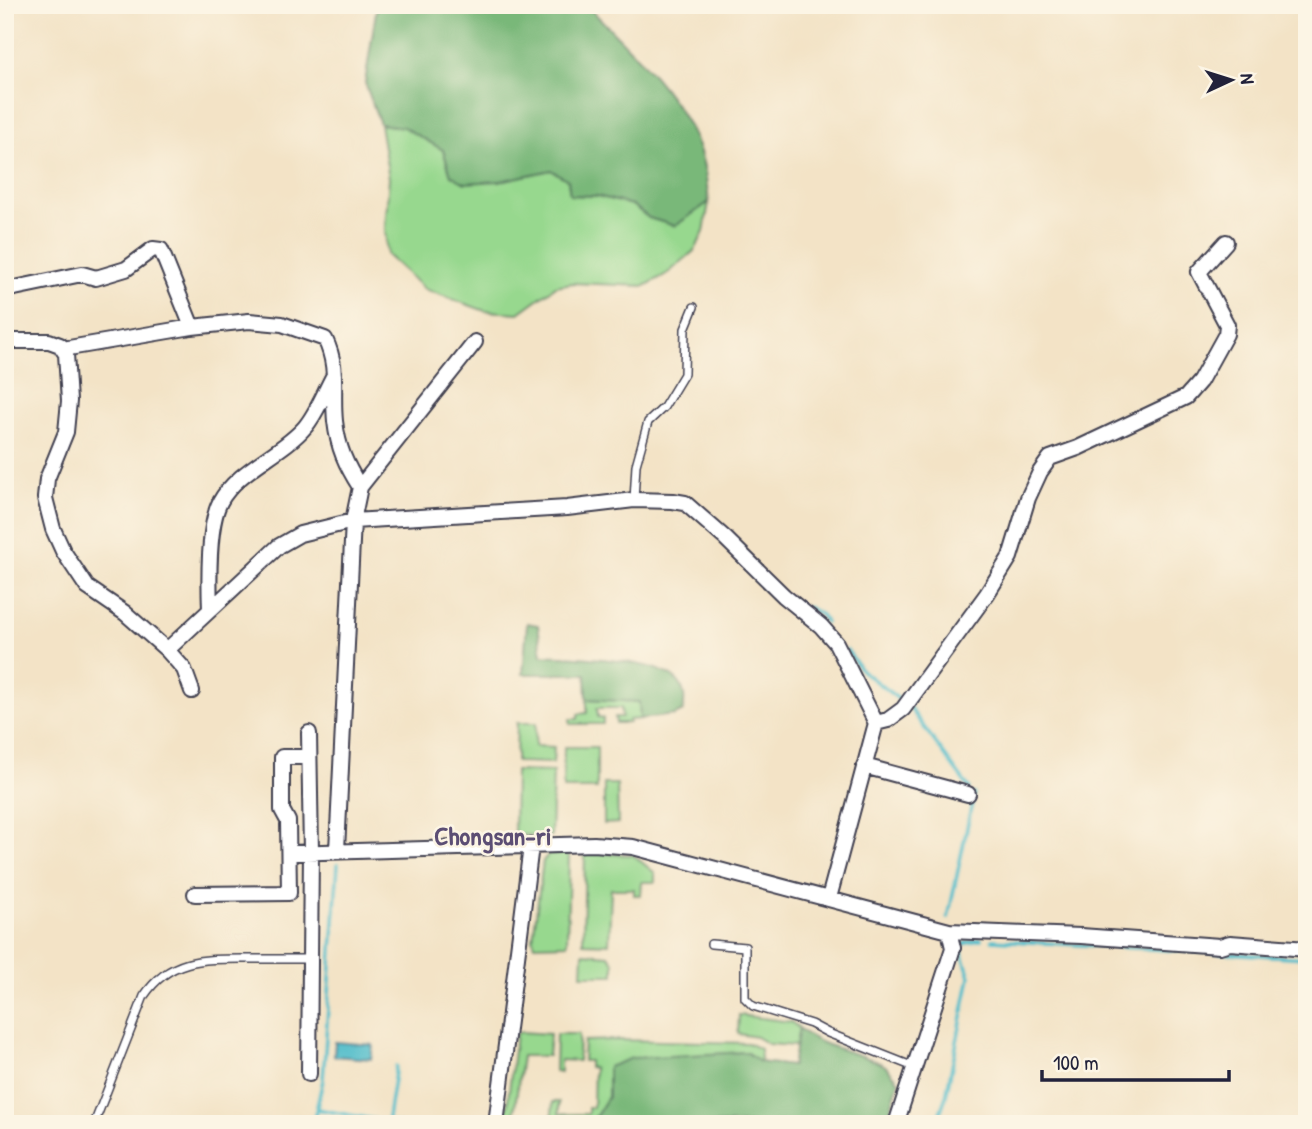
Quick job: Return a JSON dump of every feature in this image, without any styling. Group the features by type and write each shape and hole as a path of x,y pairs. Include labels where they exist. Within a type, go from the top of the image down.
{"street":[{"path":"876,723 888,720 904,709 987,594 1010,557 1028,498 1050,458 1170,406 1186,397 1200,381 1226,334 1227,325 1199,272 1226,242"},
{"path":"5,290 82,274 96,278 126,269 152,249 161,250 192,327"},
{"path":"63,349 192,327 249,321 282,324 313,334 325,340 333,356 335,421 342,457 360,487"},
{"path":"5,341 49,341 60,345 66,354 69,401 65,432 47,479 46,498 53,529 63,551 88,587 125,613 167,650 184,669 192,691"},
{"path":"337,850 353,521 360,487 475,342"},
{"path":"210,610 209,577 215,517 220,502 233,487 306,427 334,374"},
{"path":"167,650 279,546 300,534 353,521 567,508 634,500 673,500 685,503 784,596 821,626 836,643 876,723 829,898"},
{"path":"309,733 309,1074"},
{"path":"195,894 289,893 288,821 282,810 282,757 309,757"},
{"path":"864,766 968,794"},
{"path":"289,853 594,844 633,846 949,931 1082,936 1220,946 1230,943 1307,949"},
{"path":"496,1124 531,846"},
{"path":"896,1124 953,948 949,931"}],"lane":[{"path":"634,500 636,465 648,422 664,407 684,374 685,329 694,307"},
{"path":"711,944 745,947 745,998 753,1006 811,1024 828,1034 914,1067"},
{"path":"94,1124 144,996 154,981 170,970 204,959 309,959"}],"green space":[{"path":"377,5 586,5 654,76 684,117 702,159 709,202 675,226 649,218 632,205 597,196 570,195 568,180 551,170 500,181 465,183 451,175 443,150 403,127 380,124 365,83"},
{"path":"380,124 403,127 443,150 451,175 500,181 551,170 568,180 570,195 597,196 632,205 649,218 675,226 709,202 704,232 695,250 667,274 645,286 572,283 556,286 519,313 485,311 424,289 387,255 385,228 389,178"},
{"path":"527,623 538,625 542,655 615,660 670,675 683,690 683,711 675,715 640,719 639,702 587,699 586,674 523,674"},
{"path":"587,699 640,702 640,719 629,720 629,723 616,723 615,717 622,717 621,708 597,708 598,717 603,718 603,724 570,724 570,719 578,719 578,714 587,713"},
{"path":"517,723 536,723 535,746 554,747 553,763 516,762"},
{"path":"564,747 597,747 597,789 563,789"},
{"path":"515,771 553,772 551,836 514,835"},
{"path":"604,784 617,784 618,823 604,824"},
{"path":"569,853 567,944 535,945 533,939 543,861 548,855"},
{"path":"585,853 633,855 655,873 655,882 642,882 641,895 634,895 634,889 611,889 609,944 583,943"},
{"path":"583,953 609,955 614,963 614,975 582,975"},
{"path":"739,1015 791,1022 799,1028 796,1046 768,1044 756,1037 738,1034"},
{"path":"799,1028 818,1041 874,1060 890,1071 899,1081 886,1124 591,1124 608,1097 608,1067 632,1058 746,1052 760,1062 792,1066"},
{"path":"516,1034 550,1034 548,1056 522,1056 514,1114 545,1116 545,1124 505,1124"},
{"path":"556,1034 579,1034 578,1061 560,1060 560,1072 555,1071"},
{"path":"584,1041 748,1043 760,1049 760,1062 745,1052 608,1067 608,1097 591,1124 551,1124 553,1102 559,1102 559,1114 588,1114 588,1108 593,1108 594,1068 589,1067 589,1061 583,1061"}],"water":[{"path":"335,1042 373,1045 371,1059 334,1056"}],"waterway":[{"path":"808,607 821,615 826,622"},
{"path":"847,650 861,670 901,701"},
{"path":"909,707 969,788"},
{"path":"948,918 974,794"},
{"path":"313,1124 323,1080 338,864"},
{"path":"960,945 981,939"},
{"path":"992,940 1307,958"},
{"path":"936,1124 946,1096 970,977 959,943"},
{"path":"387,1124 396,1066"},
{"path":"317,1109 399,1124"}],"district":[{"name":"Chongsan-ri","path":"493,835"}]}
